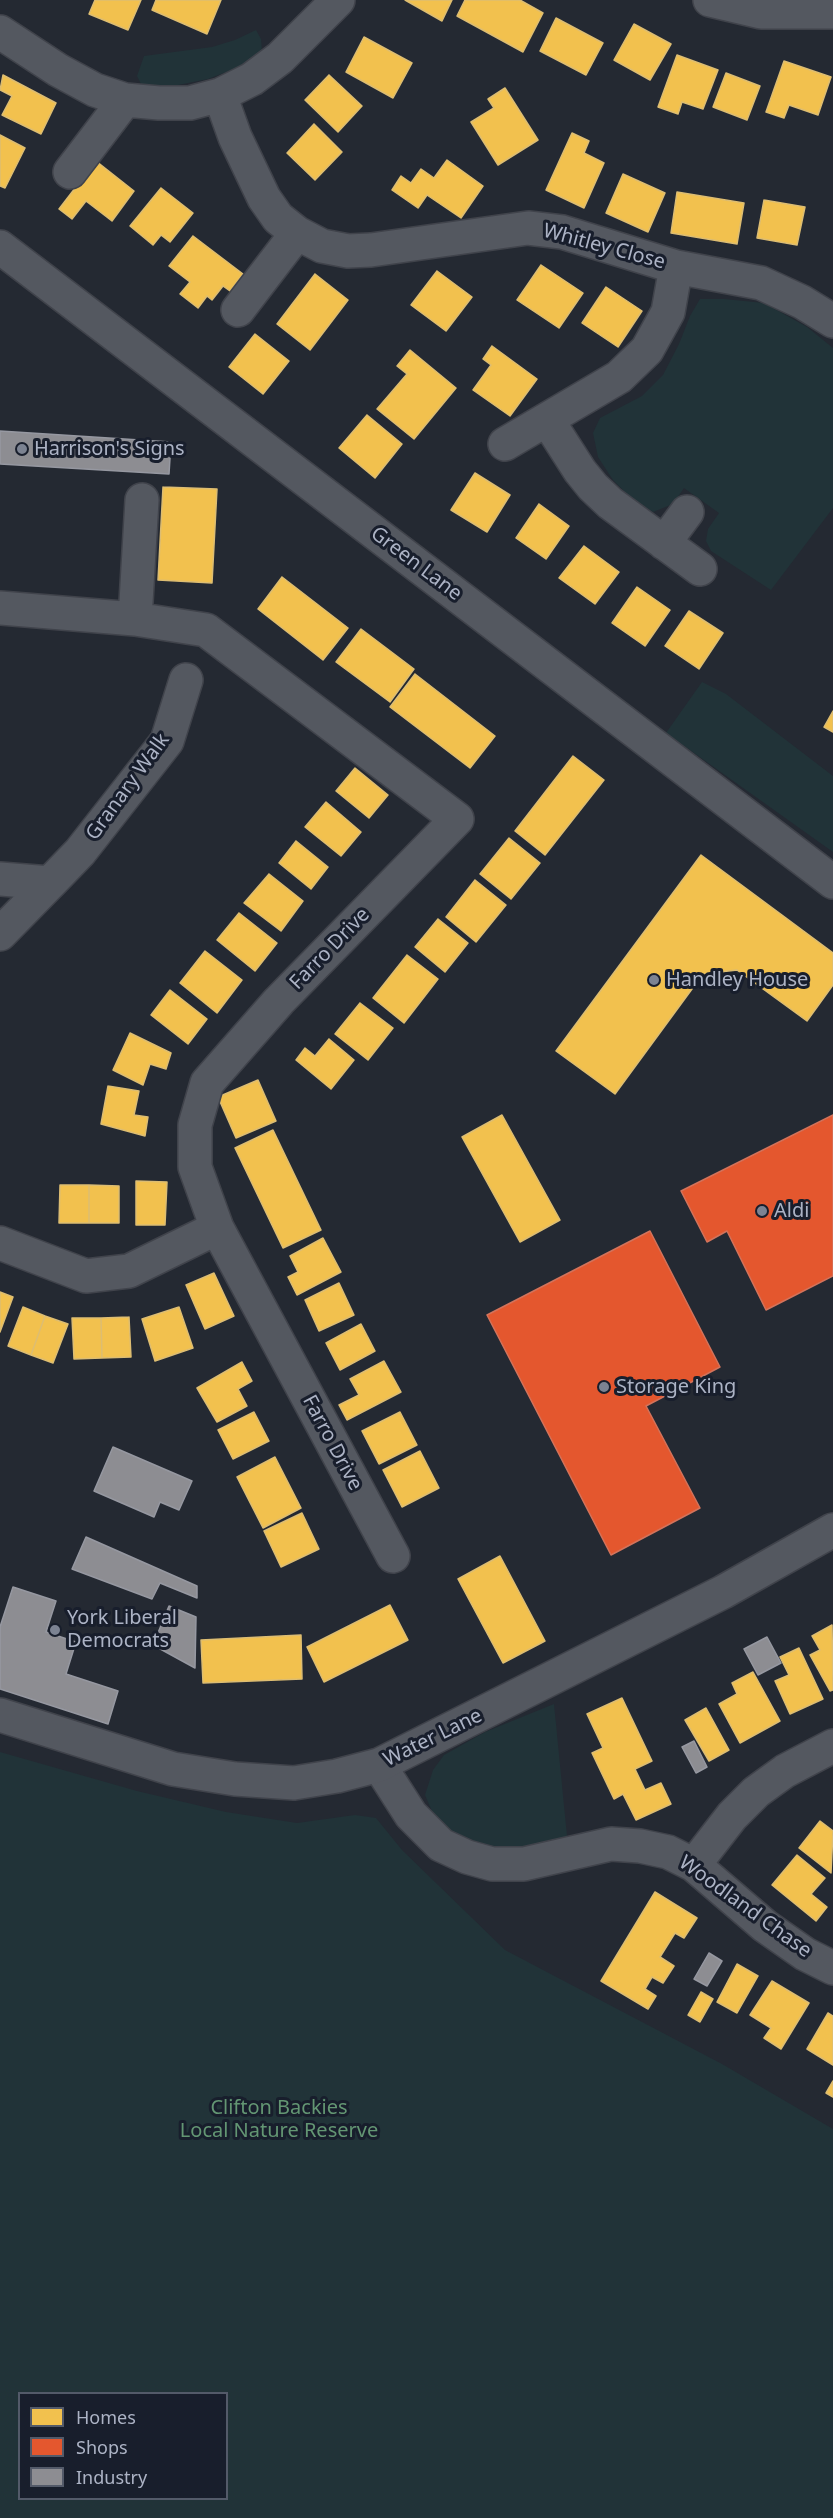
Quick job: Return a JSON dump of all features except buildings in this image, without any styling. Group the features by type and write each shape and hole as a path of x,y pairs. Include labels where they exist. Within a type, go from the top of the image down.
{"street":[{"path":"0,32 58,70 95,90 125,100 190,103 220,95 252,79 280,58 338,0"},
{"path":"710,0 760,12 833,12"},
{"name":"Whitley Close","path":"220,95 235,137 264,198 278,218 297,233 322,246 348,251 371,250 528,228 562,232 676,267 761,283 802,302 833,321"},
{"path":"70,172 125,100"},
{"path":"238,310 297,233"},
{"name":"Green Lane","path":"0,247 833,882"},
{"path":"505,444 548,421 619,377 647,350 668,312 676,267"},
{"path":"548,421 593,487 610,503 700,568"},
{"path":"135,619 142,500"},
{"path":"664,543 687,512"},
{"name":"Farro Drive","path":"0,608 135,619 206,630 457,819 279,1001 207,1083 195,1125 195,1167 217,1228 393,1556"},
{"name":"Granary Walk","path":"0,934 80,852 166,741 186,680"},
{"path":"0,879 50,883"},
{"path":"0,1244 86,1276 129,1271 217,1228"},
{"name":"Water Lane","path":"0,1715 173,1769 236,1779 294,1783 338,1776 379,1765 723,1592 833,1530"},
{"path":"694,1865 732,1816 756,1792 785,1771 833,1746"},
{"name":"Woodland Chase","path":"379,1765 411,1815 441,1845 467,1857 492,1864 524,1864 585,1849 621,1845 640,1845 668,1852 694,1865 765,1926 805,1954 833,1968"}],"green space":[{"path":"256,30 261,39 262,51 239,67 208,79 173,86 142,86 137,76 144,56 212,47"},
{"path":"700,299 764,303 807,327 833,348 833,508 771,590 711,551 706,541 708,529 719,513 684,488 673,504 653,512 632,499 613,480 598,457 593,433 600,418 642,396 663,375"},
{"path":"702,682 726,694 833,776 833,852 666,733"},
{"path":"554,1704 567,1836 538,1846 483,1847 452,1832 434,1816 425,1795 433,1770 444,1755 485,1732"},
{"name":"Clifton Backies Local Nature Reserve","path":"0,1752 137,1791 226,1812 297,1823 355,1815 376,1818 402,1850 505,1950 722,2064 833,2129 833,2518 0,2518"}],"place":[{"name":"Harrison's Signs","path":"22,449"},
{"name":"Handley House","path":"654,980"},
{"name":"Aldi","path":"762,1211"},
{"name":"Storage King","path":"604,1387"},
{"name":"York Liberal Democrats","path":"55,1630"}]}
